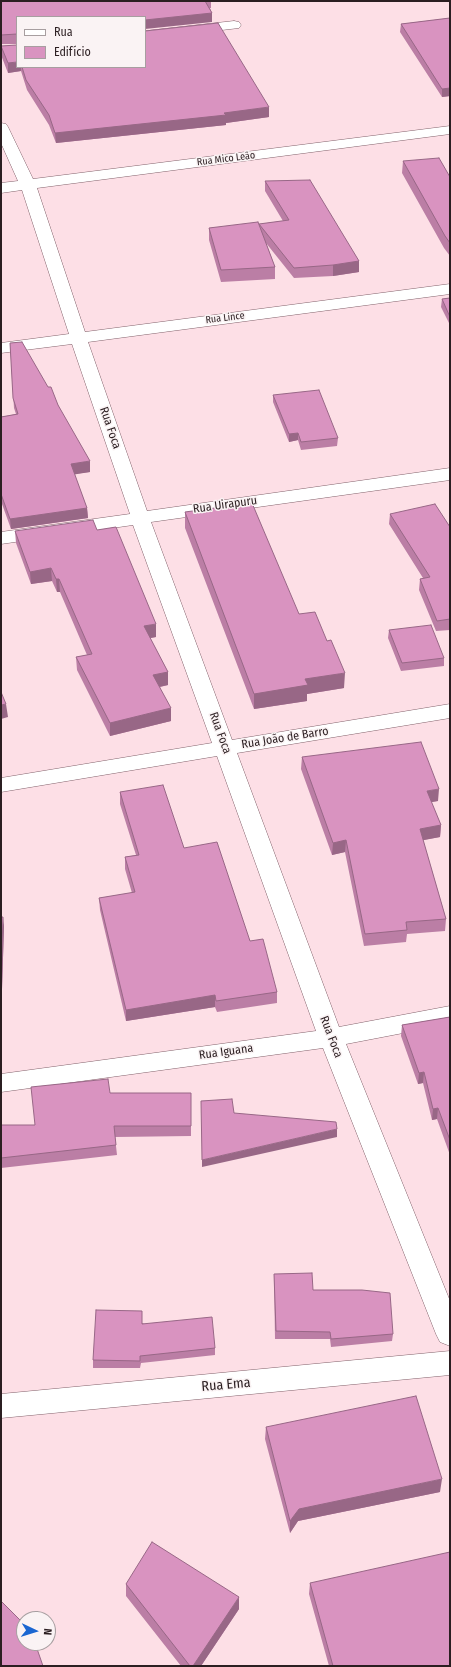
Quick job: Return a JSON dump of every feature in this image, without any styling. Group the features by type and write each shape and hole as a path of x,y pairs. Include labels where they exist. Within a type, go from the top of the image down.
{"street":[{"path":"146,36 234,25"},
{"name":"Rua Foca","path":"1,127 28,185 78,337 140,517 226,748 331,1038 450,1334"},
{"name":"Rua Mico Leão","path":"1,188 450,130"},
{"name":"Rua Lince","path":"1,348 450,289"},
{"name":"Rua Uirapuru","path":"1,538 450,474"},
{"name":"Rua João de Barro","path":"1,785 450,711"},
{"name":"Rua Iguana","path":"1,1083 331,1038 450,1015"},
{"name":"Rua Ema","path":"1,1406 450,1363"}],"building":[{"path":"1,1 205,1 212,13 146,20 146,16 16,16 16,34 1,35"},
{"path":"450,18 450,88 442,89 401,24"},
{"path":"218,23 269,107 224,113 226,115 55,133 49,115 26,80 22,68 146,68 146,31"},
{"path":"16,45 16,62 8,63 1,46"},
{"path":"439,158 450,177 450,243 403,161"},
{"path":"310,180 359,261 294,268 259,224 289,220 265,181"},
{"path":"258,222 275,267 221,270 209,228"},
{"path":"450,298 450,317 442,299"},
{"path":"22,342 48,387 51,387 58,405 90,461 71,464 87,508 10,519 1,494 1,417 18,414 13,398 10,343"},
{"path":"319,390 338,438 301,442 298,433 289,434 273,395"},
{"path":"252,503 299,614 315,612 327,641 331,640 345,673 305,679 308,685 254,694 185,512"},
{"path":"435,504 450,527 450,619 437,621 420,579 430,577 390,514"},
{"path":"93,520 97,530 116,527 156,624 144,626 168,672 153,675 171,708 110,723 76,657 92,654 59,579 56,579 51,568 30,572 15,531"},
{"path":"431,625 444,658 402,663 389,630"},
{"path":"1,692 6,704 1,705"},
{"path":"421,742 439,789 427,791 441,825 420,829 446,919 406,922 407,930 365,934 346,840 333,843 302,757"},
{"path":"163,785 184,848 217,842 250,941 263,939 277,992 216,1001 215,995 126,1010 99,898 135,892 125,857 139,855 120,792"},
{"path":"1,917 3,917 1,980"},
{"path":"450,1017 450,1140 438,1108 433,1109 424,1072 419,1073 402,1025"},
{"path":"108,1079 110,1093 191,1093 191,1126 114,1126 116,1145 1,1158 1,1125 35,1125 31,1087"},
{"path":"232,1099 234,1113 336,1122 337,1129 202,1160 201,1101"},
{"path":"312,1273 313,1290 362,1290 390,1293 393,1334 331,1339 330,1332 276,1331 274,1274"},
{"path":"96,1310 142,1311 142,1324 212,1317 215,1348 140,1356 140,1361 93,1360"},
{"path":"416,1396 442,1479 299,1509 290,1521 266,1427"},
{"path":"152,1542 239,1597 193,1666 190,1666 126,1584"},
{"path":"450,1552 450,1666 333,1666 310,1583"},
{"path":"1,1601 16,1616 16,1651 38,1651 43,1666 1,1666"}]}
